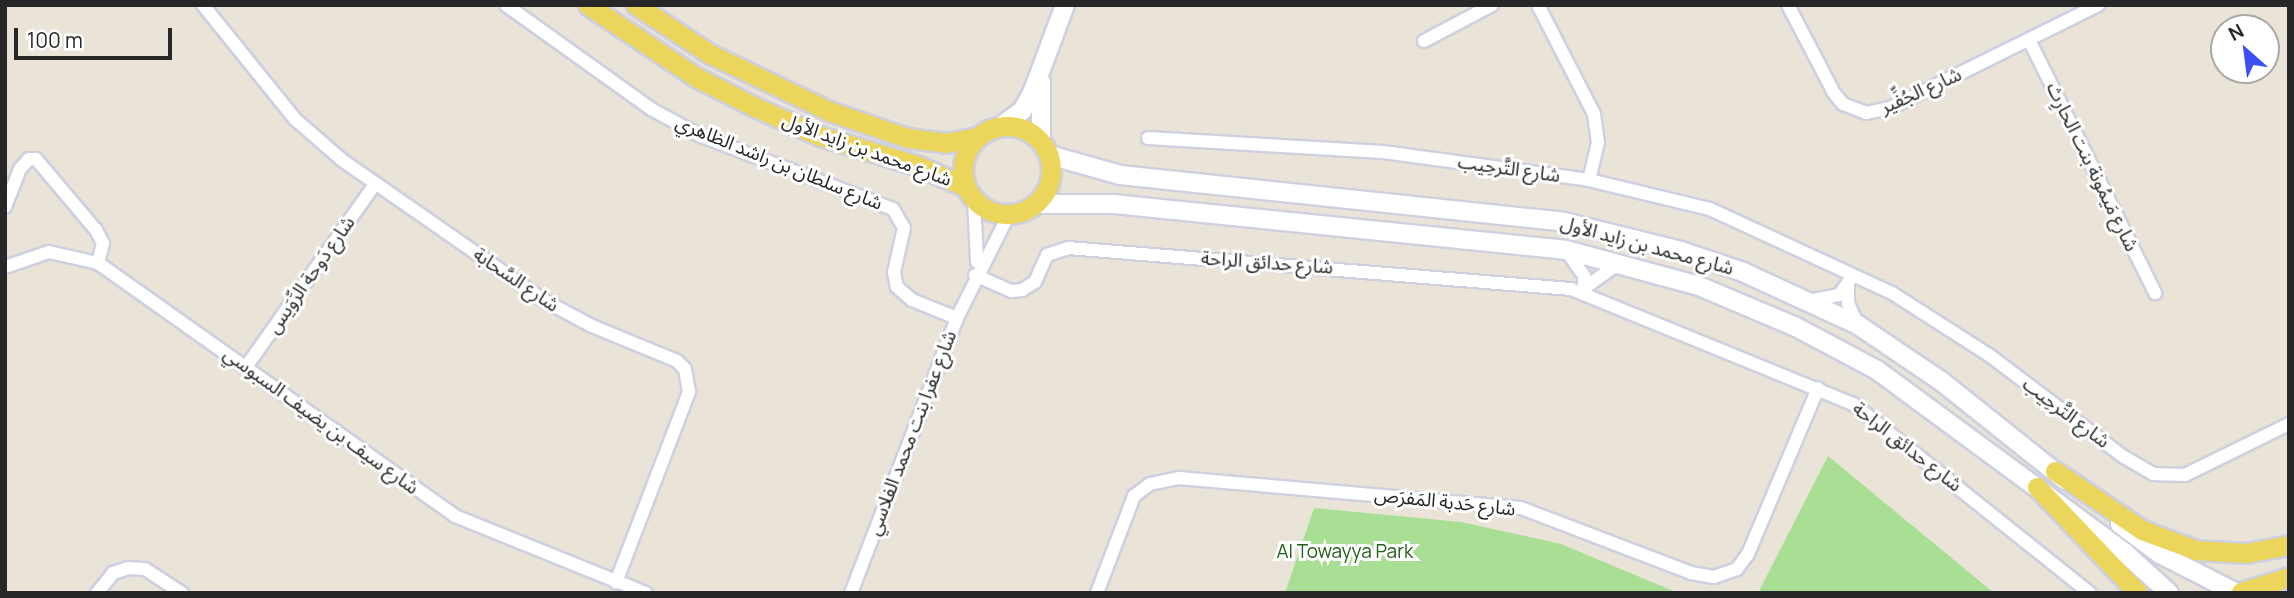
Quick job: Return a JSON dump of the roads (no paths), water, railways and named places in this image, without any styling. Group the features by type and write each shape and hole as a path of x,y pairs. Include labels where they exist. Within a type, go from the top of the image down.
{"main road":[{"name":"شارع محمد بن زايد الأول","path":"588,5 696,77 755,107 970,193"},
{"name":"شارع محمد بن زايد الأول","path":"636,5 710,54 829,111 908,138 946,143 978,137"},
{"path":"1041,75 1049,182 1035,204 1009,214 984,208 970,193 964,160 978,137 1001,126 1022,111 1041,75 1065,5"},
{"path":"1001,126 1016,127 1045,149"},
{"name":"شارع محمد بن زايد الأول","path":"1045,149 1120,175 1564,222 1681,251 1743,272 1858,326 1941,381 2160,554 2238,593"},
{"name":"شارع محمد بن زايد الأول","path":"1035,204 1114,204 1566,250 1621,262 1734,300 1844,351 1931,406 2125,553 2169,593"},
{"path":"2055,471 2142,530 2196,550 2246,553 2289,545"},
{"path":"2037,487 2138,593"},
{"path":"2238,593 2289,578"},
{"path":"2238,593 2247,593"}],"street":[{"name":"شارع السَّحابة","path":"203,5 295,119 376,183 545,301 592,326 677,361 685,369 689,392 616,582"},
{"name":"شارع سلطان بن راشد الظاهري","path":"506,5 682,126 893,209 904,228 894,272 897,287 912,300 957,318"},
{"path":"1424,41 1492,5"},
{"path":"1538,5 1594,114 1598,142 1589,180"},
{"name":"شارع الجُفِّير","path":"1788,5 1834,93 1843,104 1866,113 1890,108 2098,5"},
{"name":"شارع مَيمُونة بنت الحارِث","path":"2029,40 2155,293"},
{"name":"شارع التَّرحِيب","path":"1148,138 1383,152 1589,180 1710,209 1850,281 1892,293 1946,326 2153,474 2185,475 2289,424"},
{"path":"5,207 24,162 42,163 100,236 103,249 98,263"},
{"name":"شارع دَوحة الرِّوَيس","path":"246,367 376,183"},
{"name":"شارع عفرا بنت محمد الفلاسي","path":"970,193 979,237 975,275"},
{"name":"شارع عفرا بنت محمد الفلاسي","path":"851,593 957,318 975,275 1009,214"},
{"name":"شارع حدائق الراحة","path":"975,275 1011,291 1023,290 1035,282 1047,255 1068,248 1585,290 1818,388 1875,420 2090,593"},
{"path":"1566,250 1584,276 1585,290"},
{"name":"شارع سيف بن يضيف السبوسي","path":"5,267 48,253 98,263 455,516 646,593"},
{"path":"1585,290 1621,262"},
{"path":"1805,301 1831,299 1850,281"},
{"path":"1850,281 1848,303 1858,326"},
{"name":"شارع حَدبة المَفرَص","path":"1097,593 1134,496 1150,484 1179,478 1521,509 1691,573 1714,577 1737,569 1748,554 1818,388"},
{"path":"97,593 113,573 128,568 145,569 181,593"}],"park label":[{"name":"Al Towayya Park","path":"1345,552"}]}
